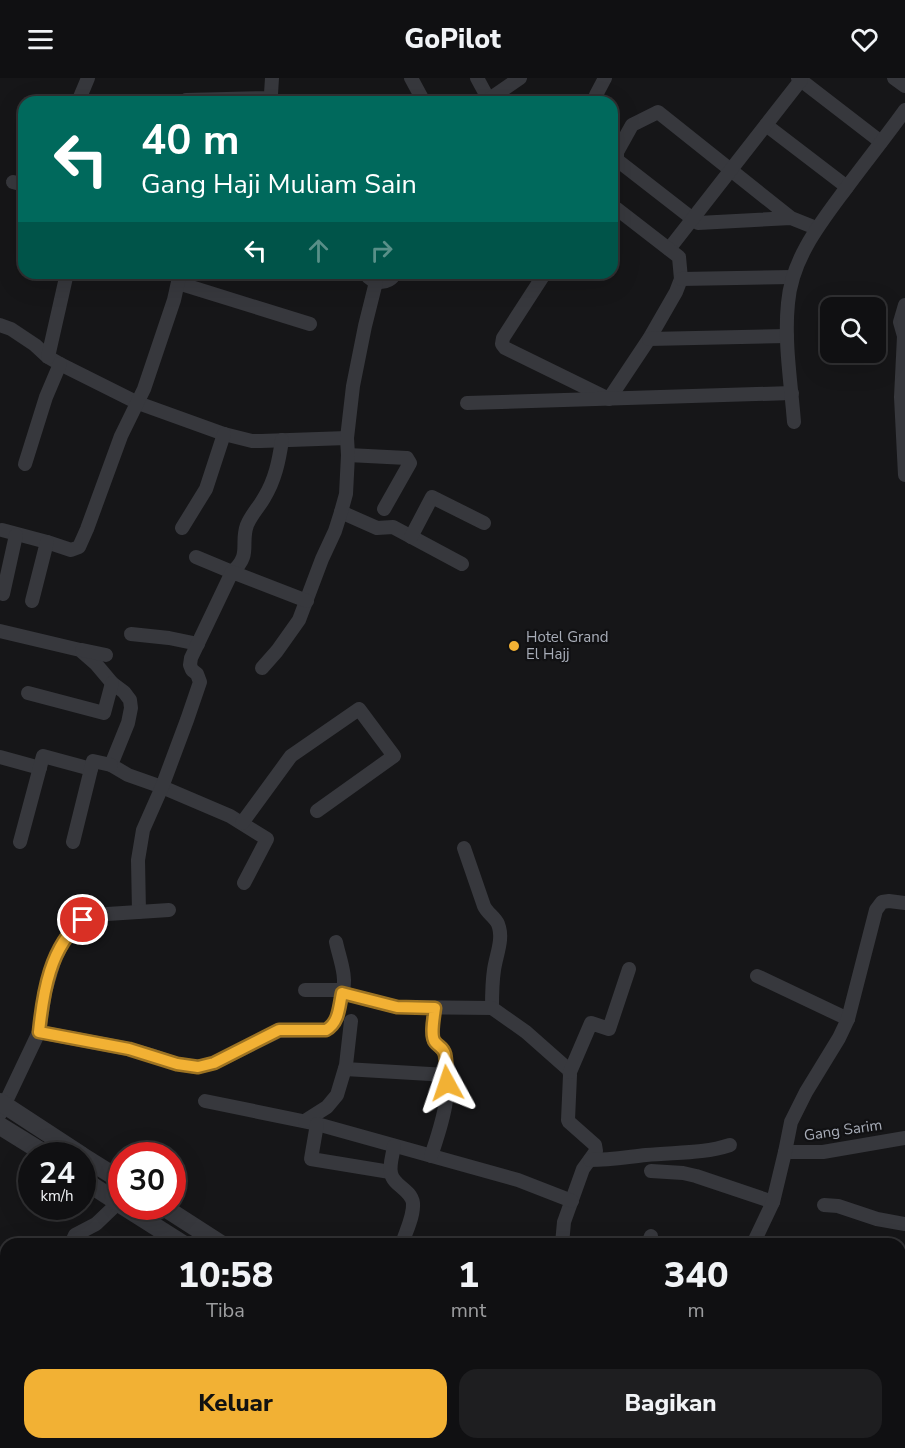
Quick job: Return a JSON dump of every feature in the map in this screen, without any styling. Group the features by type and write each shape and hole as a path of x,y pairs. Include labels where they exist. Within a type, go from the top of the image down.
{"street":[{"path":"80,96 88,78"},
{"path":"270,96 272,78"},
{"path":"411,78 421,96"},
{"path":"477,78 486,96"},
{"path":"496,96 520,78"},
{"path":"596,96 605,78"},
{"path":"894,78 905,86"},
{"path":"669,249 800,79 881,142"},
{"path":"794,422 787,336 792,277 802,251 816,228 905,110"},
{"path":"618,150 632,125 658,112 791,218 816,228"},
{"path":"766,125 847,187"},
{"path":"618,161 698,224 791,218"},
{"path":"609,399 649,339 681,279 679,257 618,210"},
{"path":"681,279 792,277"},
{"path":"48,357 66,279"},
{"path":"2,530 71,550 79,547 121,436 138,403 164,332 179,279"},
{"path":"182,279 310,324"},
{"path":"262,668 278,651 299,620 341,512 346,494 347,438 351,397 371,279"},
{"path":"378,279 388,282 392,279"},
{"path":"541,279 503,338 502,344 505,348 609,399"},
{"path":"905,305 900,322 904,336 902,397 905,475"},
{"path":"0,325 11,329 60,364 138,403 224,434 252,441 347,438"},
{"path":"649,339 787,336"},
{"path":"25,464 46,397 60,364"},
{"path":"467,403 792,393"},
{"path":"182,528 206,489 224,434"},
{"path":"139,912 138,874 143,830 188,720 200,682 190,665 191,658 232,572 241,564 247,526 270,487 278,465 282,440"},
{"path":"348,454 407,458 410,463 384,509"},
{"path":"411,537 432,497 484,523"},
{"path":"341,512 377,528 393,527 462,564"},
{"path":"3,594 16,535"},
{"path":"32,601 47,542"},
{"path":"196,557 307,601"},
{"path":"0,631 106,655"},
{"path":"131,634 198,644"},
{"path":"80,650 130,700 128,723 111,765"},
{"path":"28,693 104,713 112,683"},
{"path":"242,824 291,756 359,709 394,756 317,811"},
{"path":"20,842 43,756 91,769"},
{"path":"0,757 40,768"},
{"path":"72,842 93,761 111,765 128,775 230,816 267,839 244,883"},
{"path":"464,848 484,906 497,922 500,931 494,970 492,1008"},
{"path":"756,1238 773,1202 795,1112 848,1019 876,910 882,902 905,903"},
{"path":"1,1112 39,1032 45,992 55,958 65,939 78,924 92,915 169,910"},
{"path":"39,1032 129,1049 177,1064 198,1067 214,1063 279,1030 326,1030 336,1021 345,985 336,942"},
{"path":"563,1238 564,1222 583,1169 596,1151 595,1145 568,1120 570,1072 591,1023 609,1029 629,969"},
{"path":"757,975 848,1019"},
{"path":"305,990 343,992 397,1007 492,1008 549,1051 570,1072"},
{"path":"431,1156 447,1101 445,1054 434,1039 435,1008"},
{"path":"351,1021 345,1069 337,1095 311,1122 311,1159 390,1172"},
{"path":"345,1069 447,1075"},
{"path":"205,1101 311,1122 518,1179 572,1201"},
{"path":"1,1112 33,1142"},
{"path":"1,1112 56,1142"},
{"name":"Gang Sarim","path":"785,1152 823,1152 905,1138"},
{"path":"590,1160 705,1152 730,1145"},
{"path":"394,1146 390,1172 392,1178 409,1193 413,1200 413,1211 404,1238"},
{"path":"651,1171 696,1176 773,1202"},
{"path":"824,1205 838,1206 877,1219 905,1224"},
{"path":"74,1238 108,1214"},
{"path":"146,1220 174,1238"},
{"path":"184,1220 212,1238"}],"place":[{"name":"Hotel Grand El Hajj","path":"514,646"}],"route":[{"path":"83,920 65,939 55,958 45,992 39,1032 129,1049 186,1066 206,1066 279,1030 326,1030 332,1027 336,1021 342,993 397,1007 435,1008 434,1039 445,1054 447,1083"}]}
